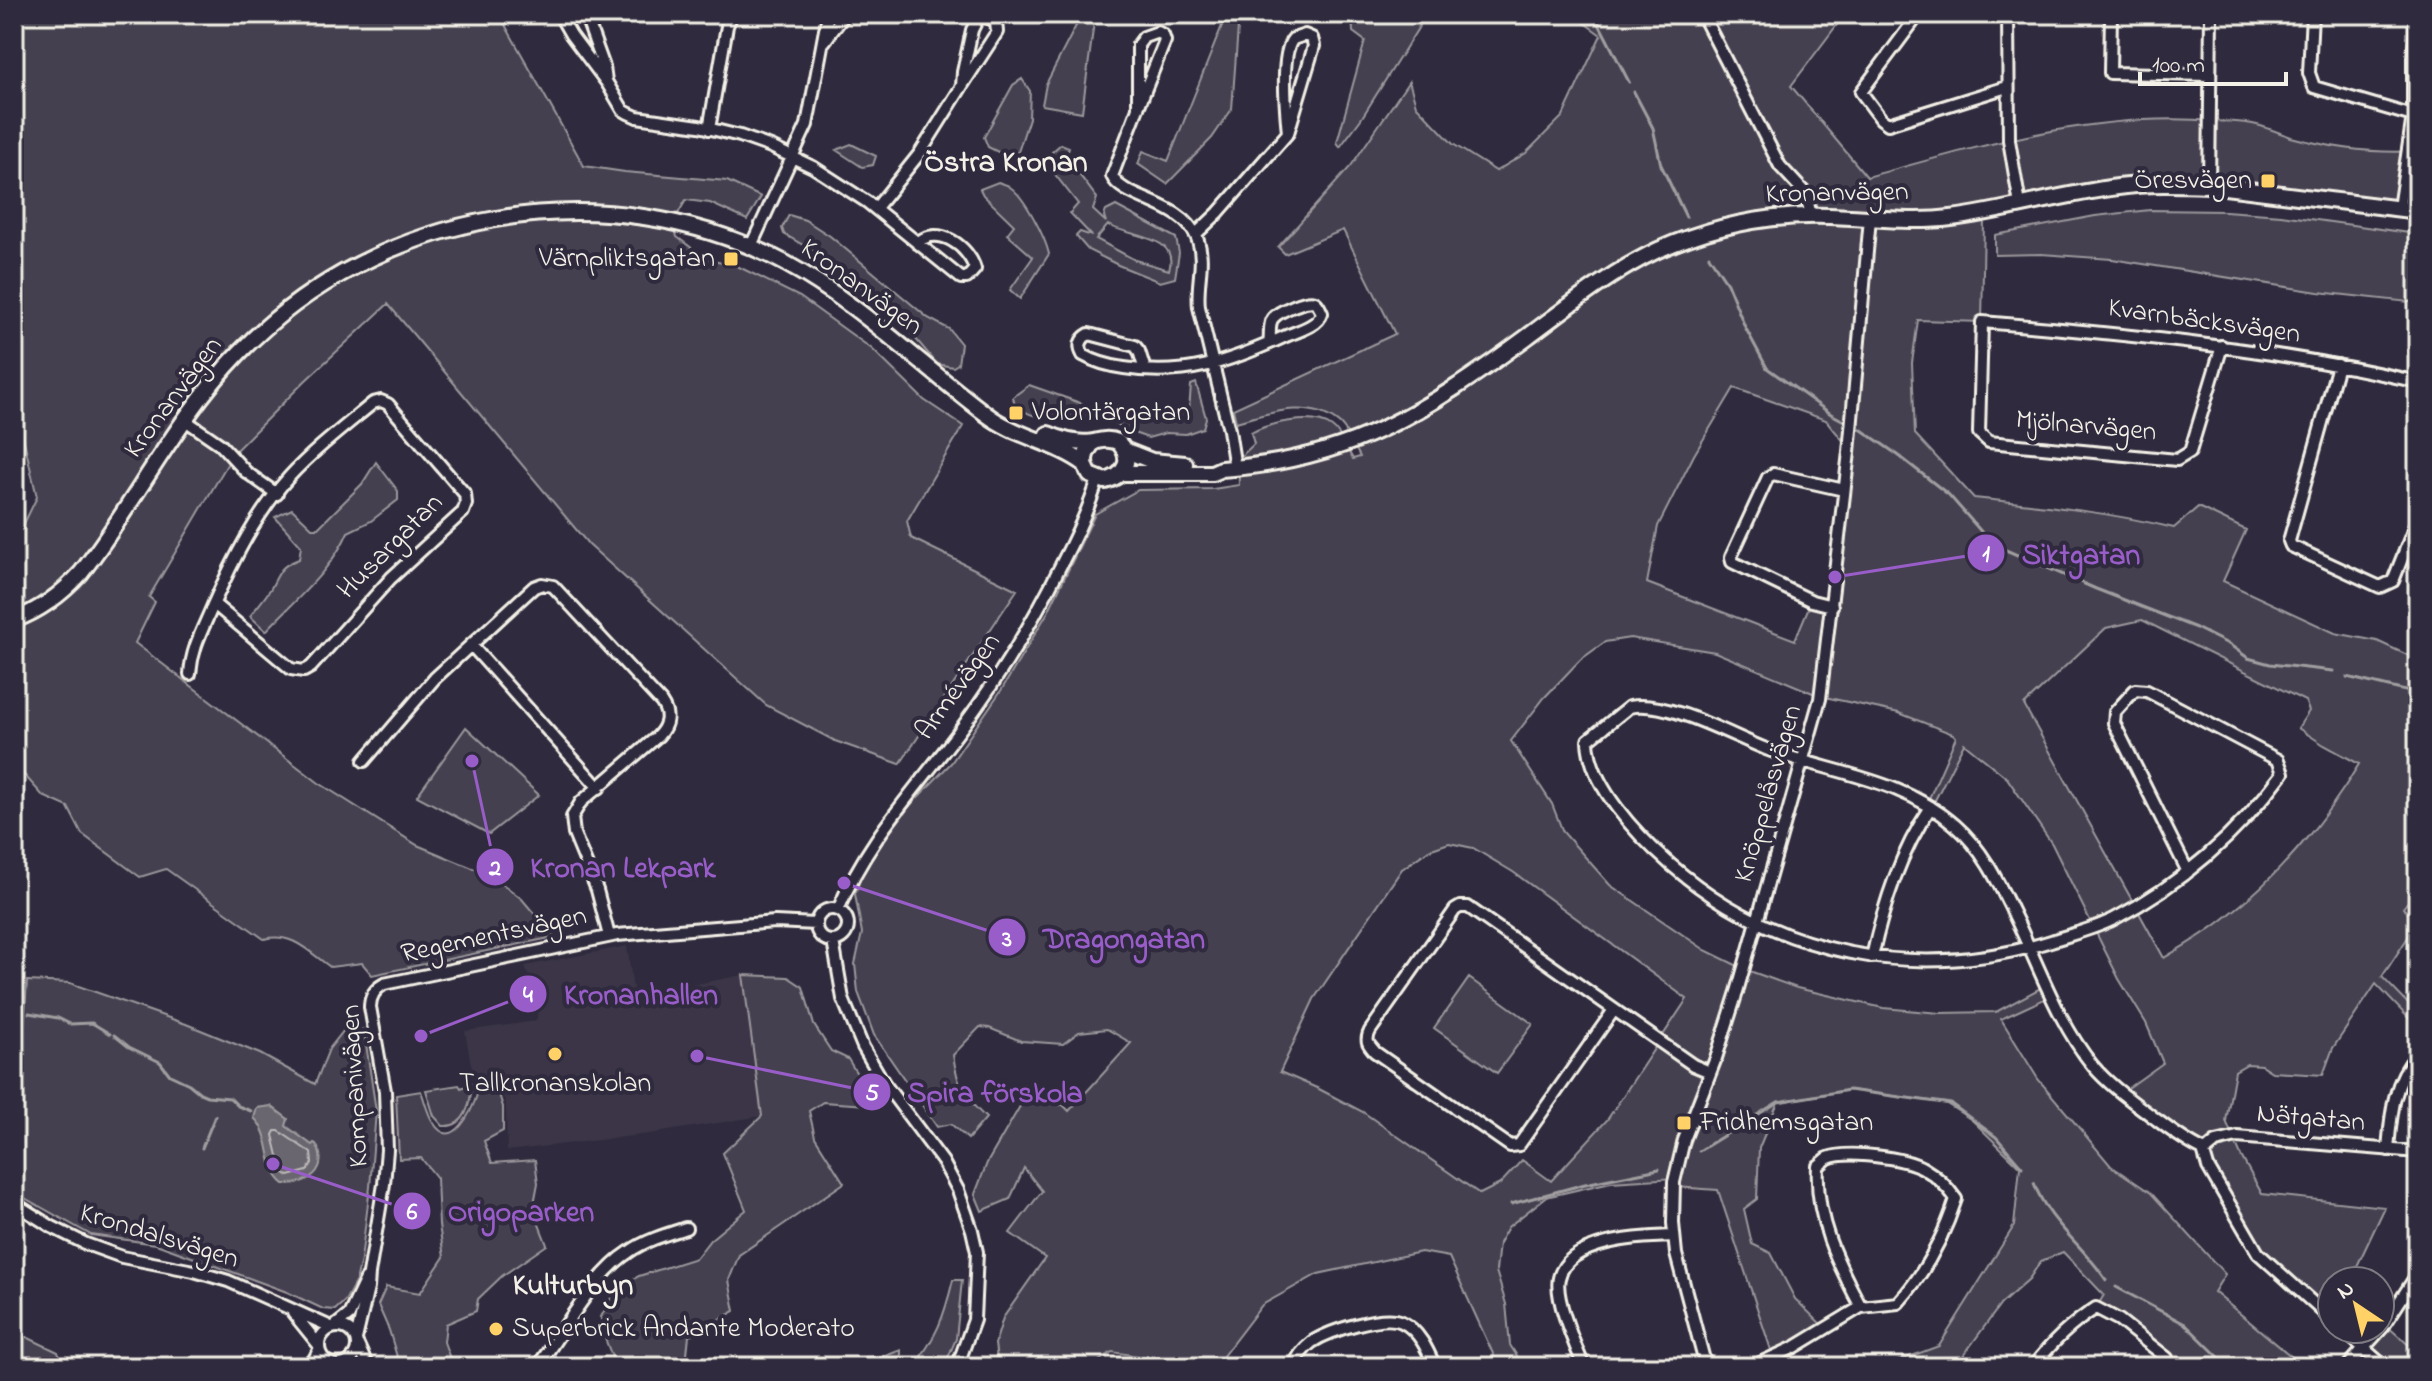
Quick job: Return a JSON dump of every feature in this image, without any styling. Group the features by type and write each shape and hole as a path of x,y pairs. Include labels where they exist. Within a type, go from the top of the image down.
{"street":[{"path":"559,14 623,110 632,115 740,136 792,157 876,208 917,243 961,278 967,278 975,269 967,254 945,235 934,234 917,243"},
{"path":"585,14 607,83"},
{"path":"723,14 727,26"},
{"path":"709,129 727,26 732,14"},
{"path":"751,246 807,125 828,14"},
{"path":"824,42 845,14"},
{"path":"1702,14 1780,166 1806,194 1811,216"},
{"path":"1919,14 1861,92 1881,119 1888,124 2007,87"},
{"path":"2008,14 2007,87 2012,166 2020,205"},
{"path":"2111,14 2110,73 2209,75"},
{"path":"2209,185 2211,14"},
{"path":"2312,14 2309,73 2314,87 2413,116"},
{"path":"2399,208 2413,116 2417,14"},
{"path":"876,208 920,153 997,32 996,22 984,15 978,18 972,30 962,86"},
{"path":"1138,108 1138,45 1144,37 1158,32 1165,41 1113,171 1114,181 1119,187 1174,213 1196,234 1201,259 1197,294 1229,430 1228,468"},
{"path":"1196,234 1288,133 1314,46 1312,38 1305,35 1293,39 1287,49 1288,133"},
{"name":"Kronanvägen","path":"1121,473 1205,473 1281,463 1334,449 1388,427 1449,394 1585,294 1656,251 1692,236 1756,220 1811,216 1948,218 2118,187 2209,185 2418,211"},
{"name":"Kronanvägen","path":"14,620 63,593 83,571 207,390 258,334 308,294 373,257 453,227 515,216 560,212 607,213 670,222 751,246 824,286 875,323 987,415 1069,453 1085,464"},
{"name":"Knöppelåsvägen","path":"1706,1367 1679,1268 1674,1236 1674,1182 1679,1154 1710,1072 1758,921 1820,699 1850,443 1870,218"},
{"path":"1145,370 1135,346 1089,334 1082,339 1080,351 1086,357 1109,365 1145,370 1168,371 1213,365 1269,343 1317,321 1322,313 1318,305 1310,300 1276,315 1271,323 1269,343"},
{"name":"Mjölnarvägen","path":"1982,322 1979,433 1989,442 2005,444 2177,460 2190,452 2222,346"},
{"name":"Kvarnbäcksvägen","path":"1982,322 2222,346 2418,382"},
{"path":"2338,365 2289,541 2291,546 2380,587 2393,581 2418,518"},
{"name":"Husargatan","path":"190,674 191,655 237,552 289,478 373,403 381,401 388,404 465,494 463,512 391,578 304,671 291,669 214,604"},
{"name":"Kronanvägen","path":"974,403 1061,439 1094,442"},
{"path":"185,420 220,444 246,472 277,494"},
{"path":"1112,440 1124,450 1127,463 1121,473 1110,480 1090,475 1085,464 1086,454 1094,442 1112,440"},
{"name":"Kronanvägen","path":"1124,450 1152,461 1228,468"},
{"path":"1832,606 1812,601 1732,562 1731,557 1768,477 1773,474 1844,490"},
{"name":"Armévägen","path":"838,910 852,877 876,838 956,736 1028,631 1085,516 1098,479"},
{"path":"364,761 435,678 534,587 553,586 661,702 668,718 663,731 576,808 571,824 597,890 609,936"},
{"path":"471,645 599,788"},
{"path":"2188,872 2114,723 2115,712 2135,690 2147,691 2278,760 2283,773 2236,829 2188,872 2113,919 2029,947 1995,956 1956,960 1911,961 1842,952 1806,941 1725,904 1666,861 1635,829 1602,783 1588,753 1588,740 1629,707 1648,706 1671,711 1803,762 1891,787 1931,807 1956,826 1987,863 2029,947 2073,1036 2094,1067 2123,1095 2187,1143 2204,1152 2208,1167 2258,1253 2316,1306"},
{"path":"1872,957 1882,914 1897,872 1931,807"},
{"path":"1614,1010 1519,1145 1510,1146 1375,1052 1366,1037 1455,910 1468,907 1693,1065 1710,1072"},
{"path":"825,910 838,910 845,916 848,927 843,936 833,941 825,940 816,924 819,914 825,910"},
{"name":"Regementsvägen","path":"376,990 384,984 609,936 775,922 816,924"},
{"path":"833,941 843,999 863,1047 889,1090 943,1162 958,1190 972,1230 977,1252 974,1320 957,1367"},
{"name":"Kompanivägen","path":"357,1341 368,1288 387,1150 385,1091 370,1007 376,990"},
{"path":"2388,1150 2397,1085 2418,1054"},
{"name":"Nätgatan","path":"2204,1152 2216,1142 2237,1137 2418,1152"},
{"path":"1751,1367 1795,1347 1861,1307 1898,1303 1910,1290 1946,1230 1956,1199 1946,1184 1909,1161 1857,1155 1827,1158 1818,1166 1817,1188 1824,1225 1838,1263 1861,1307"},
{"name":"Krondalsvägen","path":"14,1203 52,1227 95,1248 217,1278 333,1327"},
{"path":"537,1367 592,1289 617,1261 639,1246 686,1228"},
{"path":"1584,1367 1562,1308 1558,1278 1564,1267 1587,1249 1598,1245 1621,1239 1674,1236"},
{"path":"2347,1367 2401,1302 2418,1273"},
{"name":"Kompanivägen","path":"333,1327 349,1315 369,1274"},
{"path":"2033,1367 2050,1345 2096,1308 2119,1320 2167,1358 2169,1367"},
{"name":"Krondalsvägen","path":"291,1311 313,1335 318,1347"},
{"path":"1294,1367 1301,1352 1314,1341 1373,1319 1389,1317 1415,1330 1435,1367"},
{"path":"310,1367 323,1333 333,1327 348,1329 368,1367"},
{"path":"318,1347 327,1362 338,1366 352,1359 357,1341"},
{"path":"2360,1345 2385,1367"}],"shaded area":[{"path":"14,14 499,14 584,166 727,181 761,197 747,220 710,203 686,200 673,222 677,237 708,260 737,266 800,297 872,349 924,400 963,426 907,521 911,538 1017,590 900,764 835,741 766,705 589,545 388,304 235,451 149,597 155,602 135,643 319,783 417,845 492,876 522,899 554,937 372,975 362,963 330,967 291,941 283,938 264,939 166,869 140,877 82,834 68,807 43,796 18,768 14,759 14,544 37,497 14,398"},
{"path":"1082,14 1106,14 1105,19 1094,22 1082,112 1042,105 1046,84"},
{"path":"1219,14 1239,14 1232,109 1212,138 1167,184 1138,164 1143,151 1168,161 1223,23"},
{"path":"1352,14 1427,14 1340,147 1337,142 1365,41 1353,32"},
{"path":"1572,14 1845,14 1791,86 1867,177 1995,143 2126,121 2241,122 2338,147 2386,152 2418,151 2418,203 2383,205 2213,185 2075,194 1984,221 1982,322 1918,320 1912,363 1915,434 1974,498 2100,513 2174,528 2198,507 2246,530 2223,581 2335,633 2377,641 2418,660 2418,889 2403,908 2418,922 2382,977 2418,1014 2418,1028 2376,984 2333,1048 2323,1075 2272,1072 2261,1065 2247,1064 2235,1071 2226,1121 2262,1194 2385,1207 2358,1265 2316,1265 2316,1305 2258,1252 2204,1152 2121,1093 2163,1063 2146,1023 2119,979 2052,844 2007,778 1964,743 1932,806 1927,803 1956,737 1953,734 1899,713 1820,696 1715,652 1630,638 1605,642 1580,660 1544,698 1511,741 1552,804 1563,832 1610,885 1705,950 1744,969 1797,988 1883,1008 1940,1013 1996,1012 2048,984 2053,995 2001,1019 2038,1079 2111,1166 2151,1193 2225,1274 2214,1292 2304,1367 2206,1367 2197,1359 2180,1367 2168,1367 2166,1357 2096,1308 2104,1295 2063,1252 2041,1261 2029,1279 2001,1304 1955,1367 1882,1367 1939,1346 2014,1226 2020,1167 1972,1120 1945,1103 1849,1090 1778,1102 1759,1148 1757,1199 1744,1209 1752,1244 1771,1253 1795,1299 1826,1329 1773,1356 1718,1190 1675,1187 1675,1178 1611,1182 1546,1197 1508,1227 1499,1243 1496,1271 1506,1304 1510,1345 1524,1367 1499,1367 1449,1257 1421,1252 1318,1274 1262,1305 1223,1356 1227,1367 1182,1367 1168,1361 1167,1367 1159,1367 1160,1359 1112,1352 1090,1367 998,1367 995,1344 1003,1318 1045,1258 1010,1233 1042,1191 1024,1168 1010,1199 982,1211 975,1194 987,1163 1023,1101 1063,1105 1069,1111 1131,1043 1107,1029 1079,1032 1063,1044 1021,1041 980,1027 953,1055 962,1090 986,1118 968,1139 951,1124 937,1127 874,1035 858,992 855,964 862,933 855,894 864,869 889,827 951,763 1002,689 1048,612 1095,514 1138,490 1213,489 1239,485 1238,459 1254,444 1251,433 1280,423 1303,420 1324,423 1338,433 1353,459 1360,457 1340,424 1316,411 1289,410 1236,422 1233,409 1395,334 1343,230 1285,254 1278,247 1351,166 1409,81 1416,105 1453,144 1496,171 1526,153 1563,116 1601,35","holes":["1734,388 1826,420 1850,449 1832,607 1810,604 1795,640 1647,583 1658,526 1694,455","2142,620 2305,701 2309,711 2298,728 2359,764 2316,827 2264,884 2219,923 2164,958 2024,705 2106,628","1449,843 1473,848 1513,872 1687,999 1607,1120 1551,1181 1522,1160 1500,1184 1480,1194 1363,1112 1280,1072 1314,999 1402,869 1429,850"]},
{"path":"1022,79 1030,91 1029,118 1018,152 998,152 988,147 984,137 1013,85"},
{"path":"851,144 876,156 873,165 862,167 836,150"},
{"path":"1061,144 1069,147 1064,162 1097,198 1093,210 1106,222 1106,211 1116,206 1176,238 1179,253 1175,278 1160,282 1088,250 1076,236 1080,232 1092,236 1070,213 1078,204 1046,163","holes":["1108,225 1160,244 1167,250 1169,270 1135,260 1096,239"]},
{"path":"998,182 1009,186 1022,199 1039,228 1049,254 1020,299 1010,290 1033,257 1007,234 1014,225 980,189"},
{"path":"2150,210 2281,215 2416,234 2418,303 2318,292 2112,259 2041,254 1995,255 1995,235 2095,216"},
{"path":"789,215 805,220 830,236 928,318 949,329 961,344 958,364 953,367 937,364 885,307 824,257 784,234 782,228"},
{"path":"1196,383 1206,418 1203,428 1186,434 1166,433 1148,438 1125,430 1115,422 1124,413 1156,411 1177,415 1189,411 1191,385"},
{"path":"1029,385 1103,411 1101,419 1028,413 1015,406 1013,397"},
{"path":"376,462 398,491 398,500 371,521 348,532 322,572 266,631 250,616 281,570 299,559 301,546 275,517 292,509 312,528 318,528 362,484"},
{"path":"466,727 539,795 489,834 417,796"},
{"name":"Tallkronanskolan","path":"627,946 634,996 743,975 762,1116 649,1134 507,1151 506,1103 499,1089 473,1076 465,1031 536,1021 539,1007 525,966"},
{"path":"743,975 788,977 803,987 814,1025 831,1051 848,1059 868,1092 867,1105 823,1102 809,1111 815,1137 844,1183 739,1255 729,1280 735,1311 689,1336 686,1363 682,1367 616,1367 601,1328 601,1317 615,1290 639,1276 696,1258 710,1240 746,1210 723,1153 762,1116"},
{"path":"1469,978 1533,1024 1497,1073 1434,1028"},
{"path":"27,981 70,983 186,1024 260,1054 315,1084 329,1049 348,1025 364,1030 376,1111 361,1260 356,1281 345,1301 335,1310 323,1309 287,1292 156,1244 91,1235 14,1192 14,1058 23,1041"},
{"path":"471,1084 470,1100 462,1119 451,1126 443,1126 434,1116 426,1090 459,1085 461,1088"},
{"path":"485,1088 498,1091 503,1107 503,1131 484,1141 492,1163 535,1160 538,1183 533,1209 547,1245 502,1276 478,1299 476,1311 446,1324 444,1342 453,1367 400,1367 378,1305 386,1287 420,1293 444,1257 437,1178 421,1158 399,1159 396,1095 421,1091 433,1122 440,1131 448,1133 461,1125 478,1092"},
{"path":"953,1280 962,1280 956,1339 944,1367 913,1367 939,1326"},
{"path":"14,1331 58,1352 63,1367 14,1367"},
{"path":"2396,1334 2418,1353 2418,1367 2386,1367 2361,1345 2396,1345"},
{"path":"901,1350 901,1360 895,1367 854,1367 866,1357 885,1356"}],"water":[{"path":"271,1106 288,1119 286,1126 312,1145 316,1144 320,1161 308,1179 284,1184 273,1169 264,1134 254,1118 257,1108"}],"waterway":[{"path":"1594,14 1629,82"},
{"path":"1634,92 1653,128 1661,165 1686,217"},
{"path":"1709,256 1727,283 1745,327 1767,368 1844,421"},
{"path":"1859,428 1949,495 1992,544 2196,628 2248,658 2270,664 2333,671"},
{"path":"2347,677 2418,694"},
{"path":"29,1013 58,1018 70,1024 92,1023 110,1034"},
{"path":"114,1035 129,1047 160,1062 170,1075 200,1093 230,1098 238,1106 251,1111"},
{"path":"1699,1151 1778,1102 1849,1090 1951,1104 1996,1137 2022,1167"},
{"path":"202,1148 215,1116"},
{"path":"1511,1204 1585,1184 1659,1169"},
{"path":"2034,1183 2048,1210 2106,1280"},
{"path":"2116,1287 2185,1324 2229,1367"}],"place":[{"name":"Öresvägen","path":"2268,181"},
{"name":"Värnpliktsgatan","path":"731,259"},
{"name":"Volontärgatan","path":"1016,413"},
{"name":"Siktgatan","path":"1835,577"},
{"name":"Kronan Lekpark","path":"472,761"},
{"name":"Dragongatan","path":"844,883"},
{"name":"Kronanhallen","path":"421,1036"},
{"name":"Tallkronanskolan","path":"555,1054"},
{"name":"Spira förskola","path":"697,1056"},
{"name":"Fridhemsgatan","path":"1684,1123"},
{"name":"Origoparken","path":"273,1164"},
{"name":"Superbrick Andante Moderato","path":"496,1329"}],"district":[{"name":"Östra Kronan","path":"1006,164"},
{"name":"Kulturbyn","path":"573,1287"}]}
